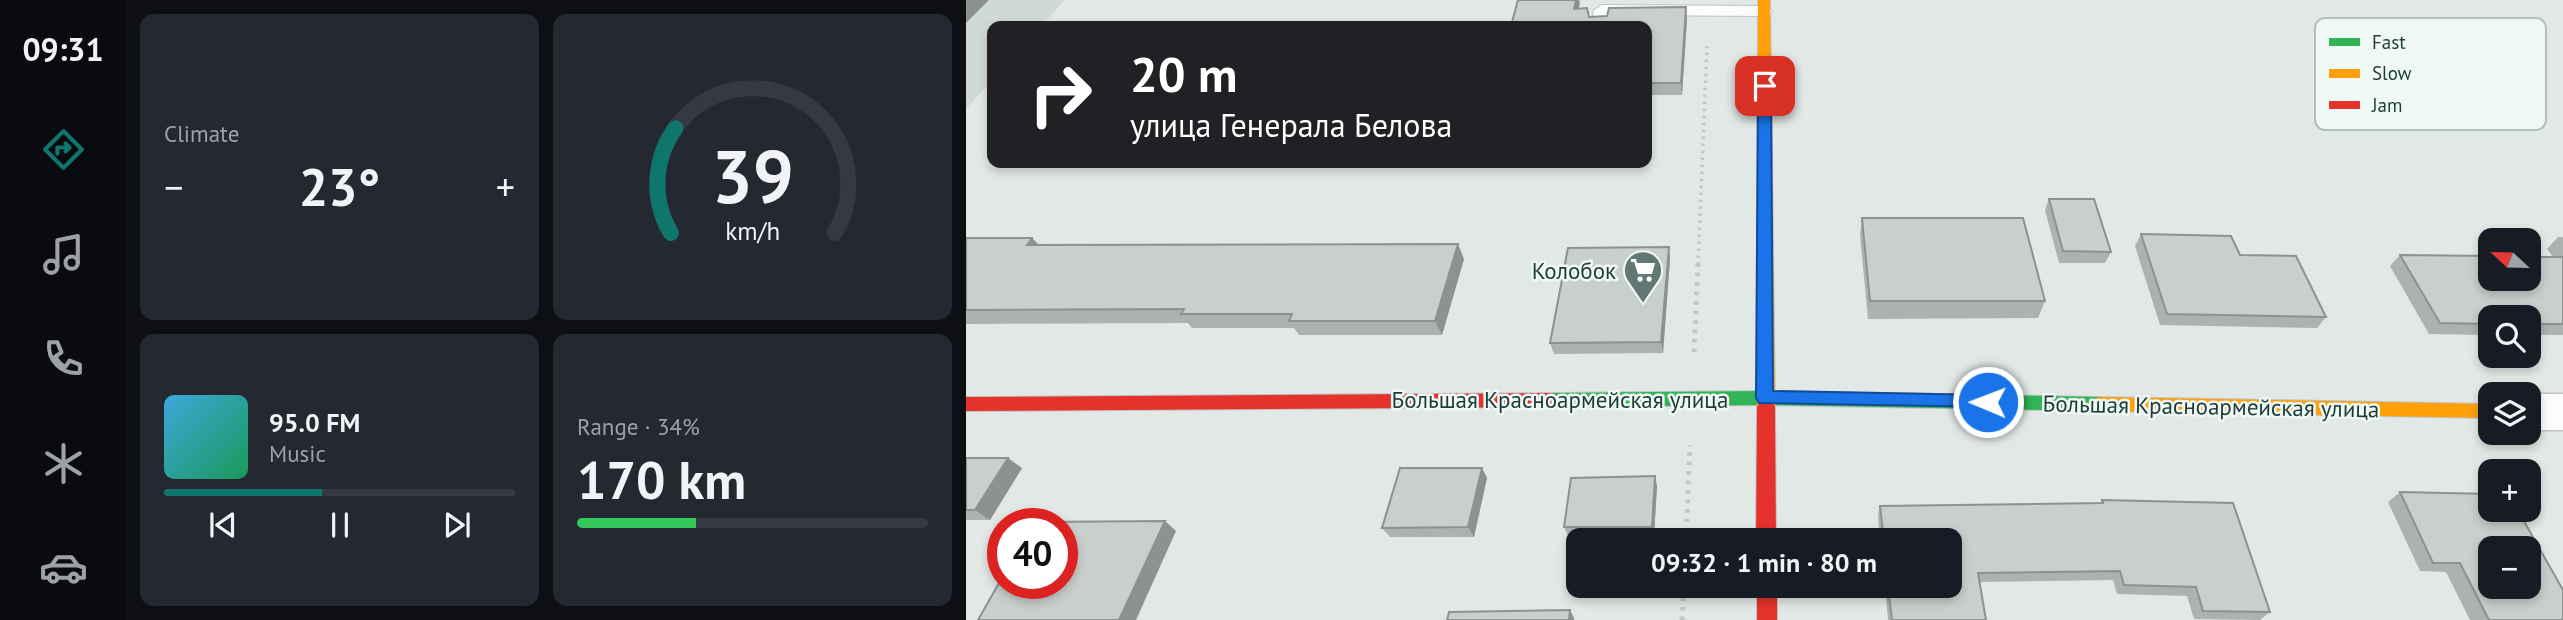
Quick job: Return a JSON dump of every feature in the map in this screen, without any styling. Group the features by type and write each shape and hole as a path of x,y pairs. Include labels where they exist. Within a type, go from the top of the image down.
{"street":[{"path":"1765,5 1766,528"},
{"name":"Большая Красноармейская улица","path":"966,404 1765,398 2478,411"},
{"path":"2541,412 2563,412"},
{"path":"1767,598 1767,620"}],"lane":[{"path":"1600,21 1602,10 1708,11 1765,5"}],"path":[{"path":"1687,528 1708,11"},
{"path":"1682,620 1683,598"}],"shaded area":[{"path":"966,0 1065,0 1046,21 987,21 987,86 966,109"}],"building":[{"path":"1518,0 1576,0 1574,9 1587,8 1589,17 1607,16 1609,8 1686,7 1681,83 1652,83 1652,21 1512,21"},
{"path":"2049,199 2094,199 2111,252 2063,251"},
{"path":"1862,218 2023,218 2045,301 1870,301"},
{"path":"2141,234 2231,236 2240,255 2296,256 2326,317 2167,314"},
{"path":"966,238 1032,238 1027,245 1458,244 1435,321 1289,321 1292,314 1181,314 1184,309 966,310"},
{"path":"1669,247 1661,342 1550,343 1568,248"},
{"path":"2400,255 2478,256 2478,291 2541,291 2541,257 2563,257 2563,324 2541,324 2541,305 2478,305 2478,324 2440,323"},
{"path":"966,458 1008,458 975,510 966,510"},
{"path":"1400,468 1482,468 1468,527 1382,528"},
{"path":"1655,476 1652,527 1564,527 1571,478"},
{"path":"2400,492 2478,494 2478,522 2524,522 2532,536 2478,536 2478,598 2460,563 2433,563"},
{"path":"2102,500 2233,503 2270,612 2203,611 2196,587 2124,585 2120,571 1978,573 1986,620 1892,620 1889,598 1962,598 1962,528 1883,528 1880,506 2103,503"},
{"path":"1165,521 1119,620 978,620 990,599 1078,599 1078,522"},
{"path":"2541,551 2563,590 2563,620 2489,620 2478,599 2541,599"},
{"path":"1570,610 1569,620 1447,620 1449,612"}],"traffic: fast":[{"path":"1551,400 1765,398 2100,404"}],"traffic: slow":[{"path":"1764,0 1766,407"},
{"path":"2100,404 2478,411"}],"traffic: jam":[{"path":"966,404 1551,400"},
{"path":"1766,407 1766,528"},
{"path":"1767,598 1767,620"}],"place":[{"name":"Колобок","path":"1643,304"}],"route":[{"path":"1765,86 1765,398 1988,402"}]}
